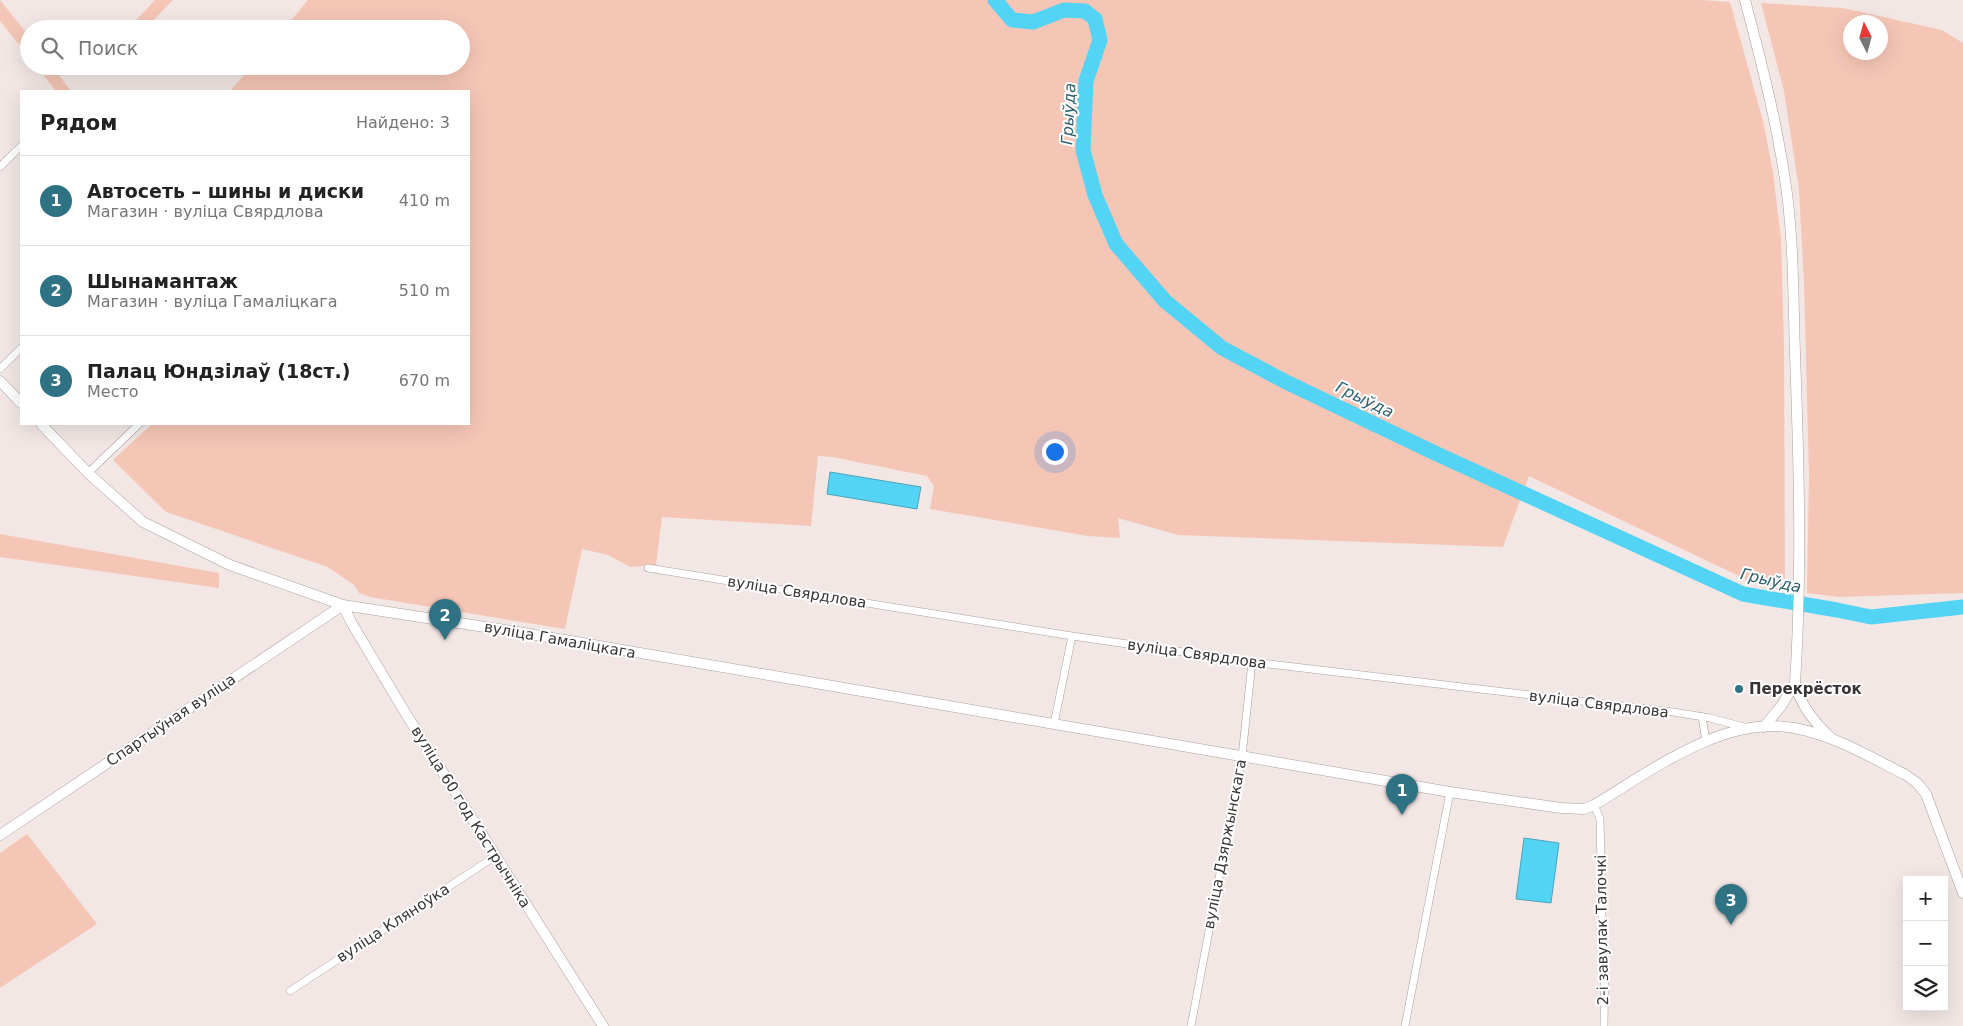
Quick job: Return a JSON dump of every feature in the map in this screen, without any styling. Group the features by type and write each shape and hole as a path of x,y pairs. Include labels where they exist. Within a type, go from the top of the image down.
{"street":[{"path":"1745,0 1763,73 1784,174 1792,249 1797,400 1798,555 1795,683 1798,695 1806,709 1831,738 1917,782 1926,794 1963,893"},
{"path":"0,167 20,147"},
{"path":"0,369 20,349"},
{"path":"0,381 20,402"},
{"name":"вуліца Гамаліцкага","path":"42,425 88,473 142,522 230,565 343,605 524,633 746,671"},
{"path":"88,473 138,425"},
{"name":"вуліца Свярдлова","path":"648,568 1072,636 1252,662 1702,717 1748,728"},
{"name":"Спартыўная вуліца","path":"0,835 343,605"},
{"name":"вуліца 60 год Кастрычніка","path":"343,605 351,622 406,714 497,855 603,1026"},
{"path":"1054,724 1072,636"},
{"name":"вуліца Дзяржынскага","path":"1191,1026 1242,757 1252,662"},
{"name":"вуліца Свярдлова","path":"746,671 1450,792 1561,808 1584,809 1692,747 1748,728 1764,726 1793,727 1831,738"},
{"path":"1764,726 1782,705 1795,683"},
{"path":"1702,717 1706,741"},
{"path":"1405,1026 1450,792"},
{"name":"2-і завулак Талочкі","path":"1594,804 1600,819 1602,916 1605,957 1604,1026"},
{"name":"вуліца Кляноўка","path":"290,991 497,855"}],"shaded area":[{"path":"0,0 20,25 20,46 0,21"},
{"path":"155,0 173,0 154,20 136,20"},
{"path":"308,0 1701,0 1730,2 1763,121 1773,172 1781,240 1784,346 1785,590 1762,587 1529,476 1503,547 1178,535 1118,518 1120,538 1088,536 930,509 934,486 927,476 832,457 818,456 811,526 662,517 656,565 630,567 608,555 582,549 565,629 370,597 359,593 354,585 328,567 166,512 113,460 151,425 470,425 470,90 231,90 244,75 470,75 470,20 291,20"},
{"path":"1761,3 1843,8 1874,15 1843,15 1843,60 1888,60 1888,18 1942,30 1963,43 1963,593 1839,597 1807,593 1809,474 1804,282 1799,189 1784,91"},
{"path":"43,75 59,75 70,90 55,90"},
{"path":"0,534 219,573 219,588 0,557"},
{"path":"27,834 97,924 0,988 0,853"}],"water":[{"path":"830,472 921,487 917,509 827,494"},
{"path":"1524,838 1559,843 1551,903 1516,899"}],"waterway":[{"name":"Грыўда","path":"995,0 1012,20 1033,22 1064,10 1085,11 1095,19 1100,40 1086,81 1083,150 1095,195 1116,244 1165,301 1222,348 1286,382 1437,454 1743,594 1871,617 1963,607"}],"place":[{"name":"Шынамантаж","path":"445,640"},
{"name":"Перекрёсток","path":"1739,689"},
{"name":"Автосеть – шины и диски","path":"1402,815"},
{"name":"Палац Юндзілаў (18ст.)","path":"1731,925"}]}
